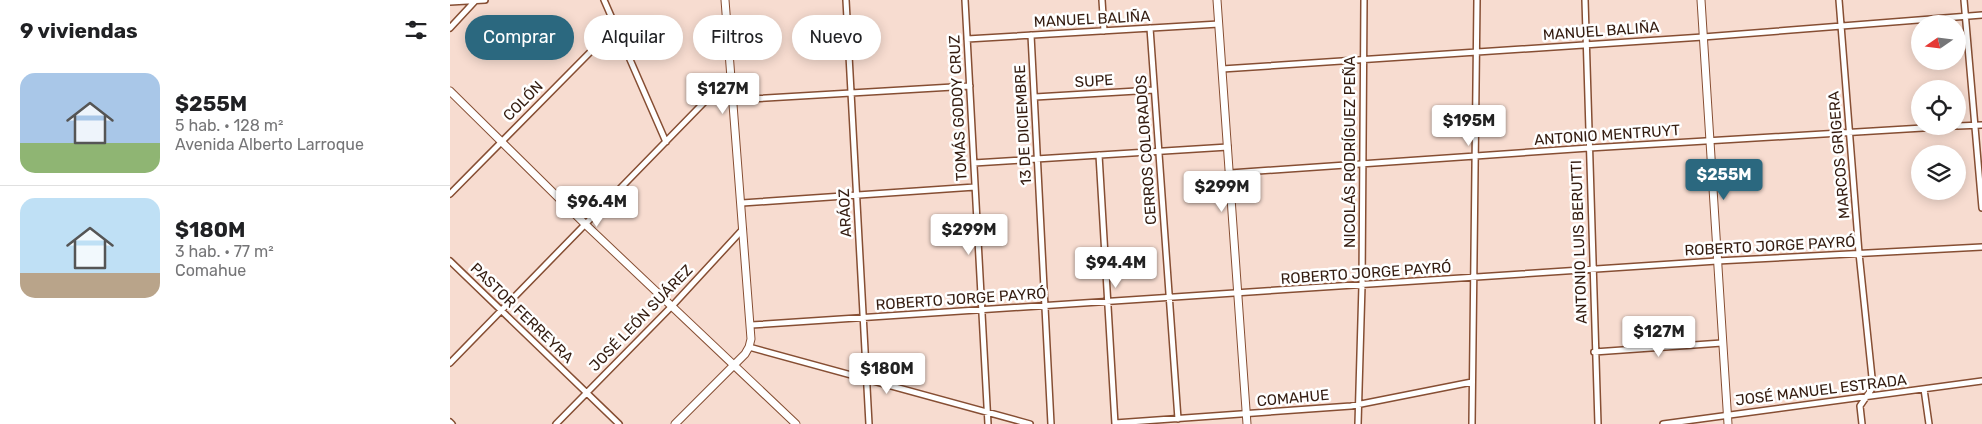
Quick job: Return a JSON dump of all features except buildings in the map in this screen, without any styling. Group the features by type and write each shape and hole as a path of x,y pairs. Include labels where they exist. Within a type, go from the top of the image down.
{"street":[{"path":"450,28 476,0"},
{"path":"450,2 485,0"},
{"path":"604,0 610,15"},
{"path":"676,424 750,347 751,325 725,0"},
{"name":"ARÁOZ","path":"846,0 869,424"},
{"name":"TOMÁS GODOY CRUZ","path":"965,0 988,424"},
{"path":"1102,0 1104,31"},
{"path":"1217,0 1247,424"},
{"name":"NICOLÁS RODRÍGUEZ PEÑA","path":"1358,424 1362,285 1364,0"},
{"path":"1472,424 1478,0"},
{"name":"ANTONIO LUIS BERUTTI","path":"1584,0 1594,270 1594,352 1598,424"},
{"path":"1701,0 1728,424"},
{"name":"MARCOS GRIGERA","path":"1839,0 1859,253 1872,387 1860,406 1862,424"},
{"path":"1964,0 1966,15"},
{"name":"MANUEL BALIÑA","path":"1966,17 1982,16"},
{"path":"1966,17 1982,208"},
{"name":"MANUEL BALIÑA","path":"1222,69 1703,37 1911,21"},
{"name":"MANUEL BALIÑA","path":"967,39 1219,24"},
{"name":"CERROS COLORADOS","path":"1150,28 1178,419"},
{"name":"13 DE DICIEMBRE","path":"1031,35 1051,424"},
{"name":"COLÓN","path":"450,194 584,58"},
{"path":"630,60 666,142"},
{"path":"450,363 720,86 731,78"},
{"path":"733,100 970,86"},
{"path":"450,90 586,225 673,305 796,424"},
{"name":"SUPE","path":"1035,97 1154,90"},
{"name":"ANTONIO MENTRUYT","path":"1966,126 1982,124"},
{"name":"ANTONIO MENTRUYT","path":"1230,173 1589,148 1911,129"},
{"path":"974,163 1228,147"},
{"path":"1099,155 1115,424"},
{"path":"742,203 975,187"},
{"name":"JOSÉ LEÓN SUÁREZ","path":"556,424 673,305 744,229"},
{"name":"ROBERTO JORGE PAYRÓ","path":"751,325 1474,279 1717,261 1982,247"},
{"name":"PASTOR FERREYRA","path":"450,261 619,424"},
{"path":"1594,352 1722,343"},
{"path":"750,347 1030,424"},
{"name":"JOSÉ MANUEL ESTRADA","path":"1663,424 1982,381"},
{"name":"COMAHUE","path":"1115,424 1358,405 1472,382"},
{"path":"1924,389 1929,424"}]}
